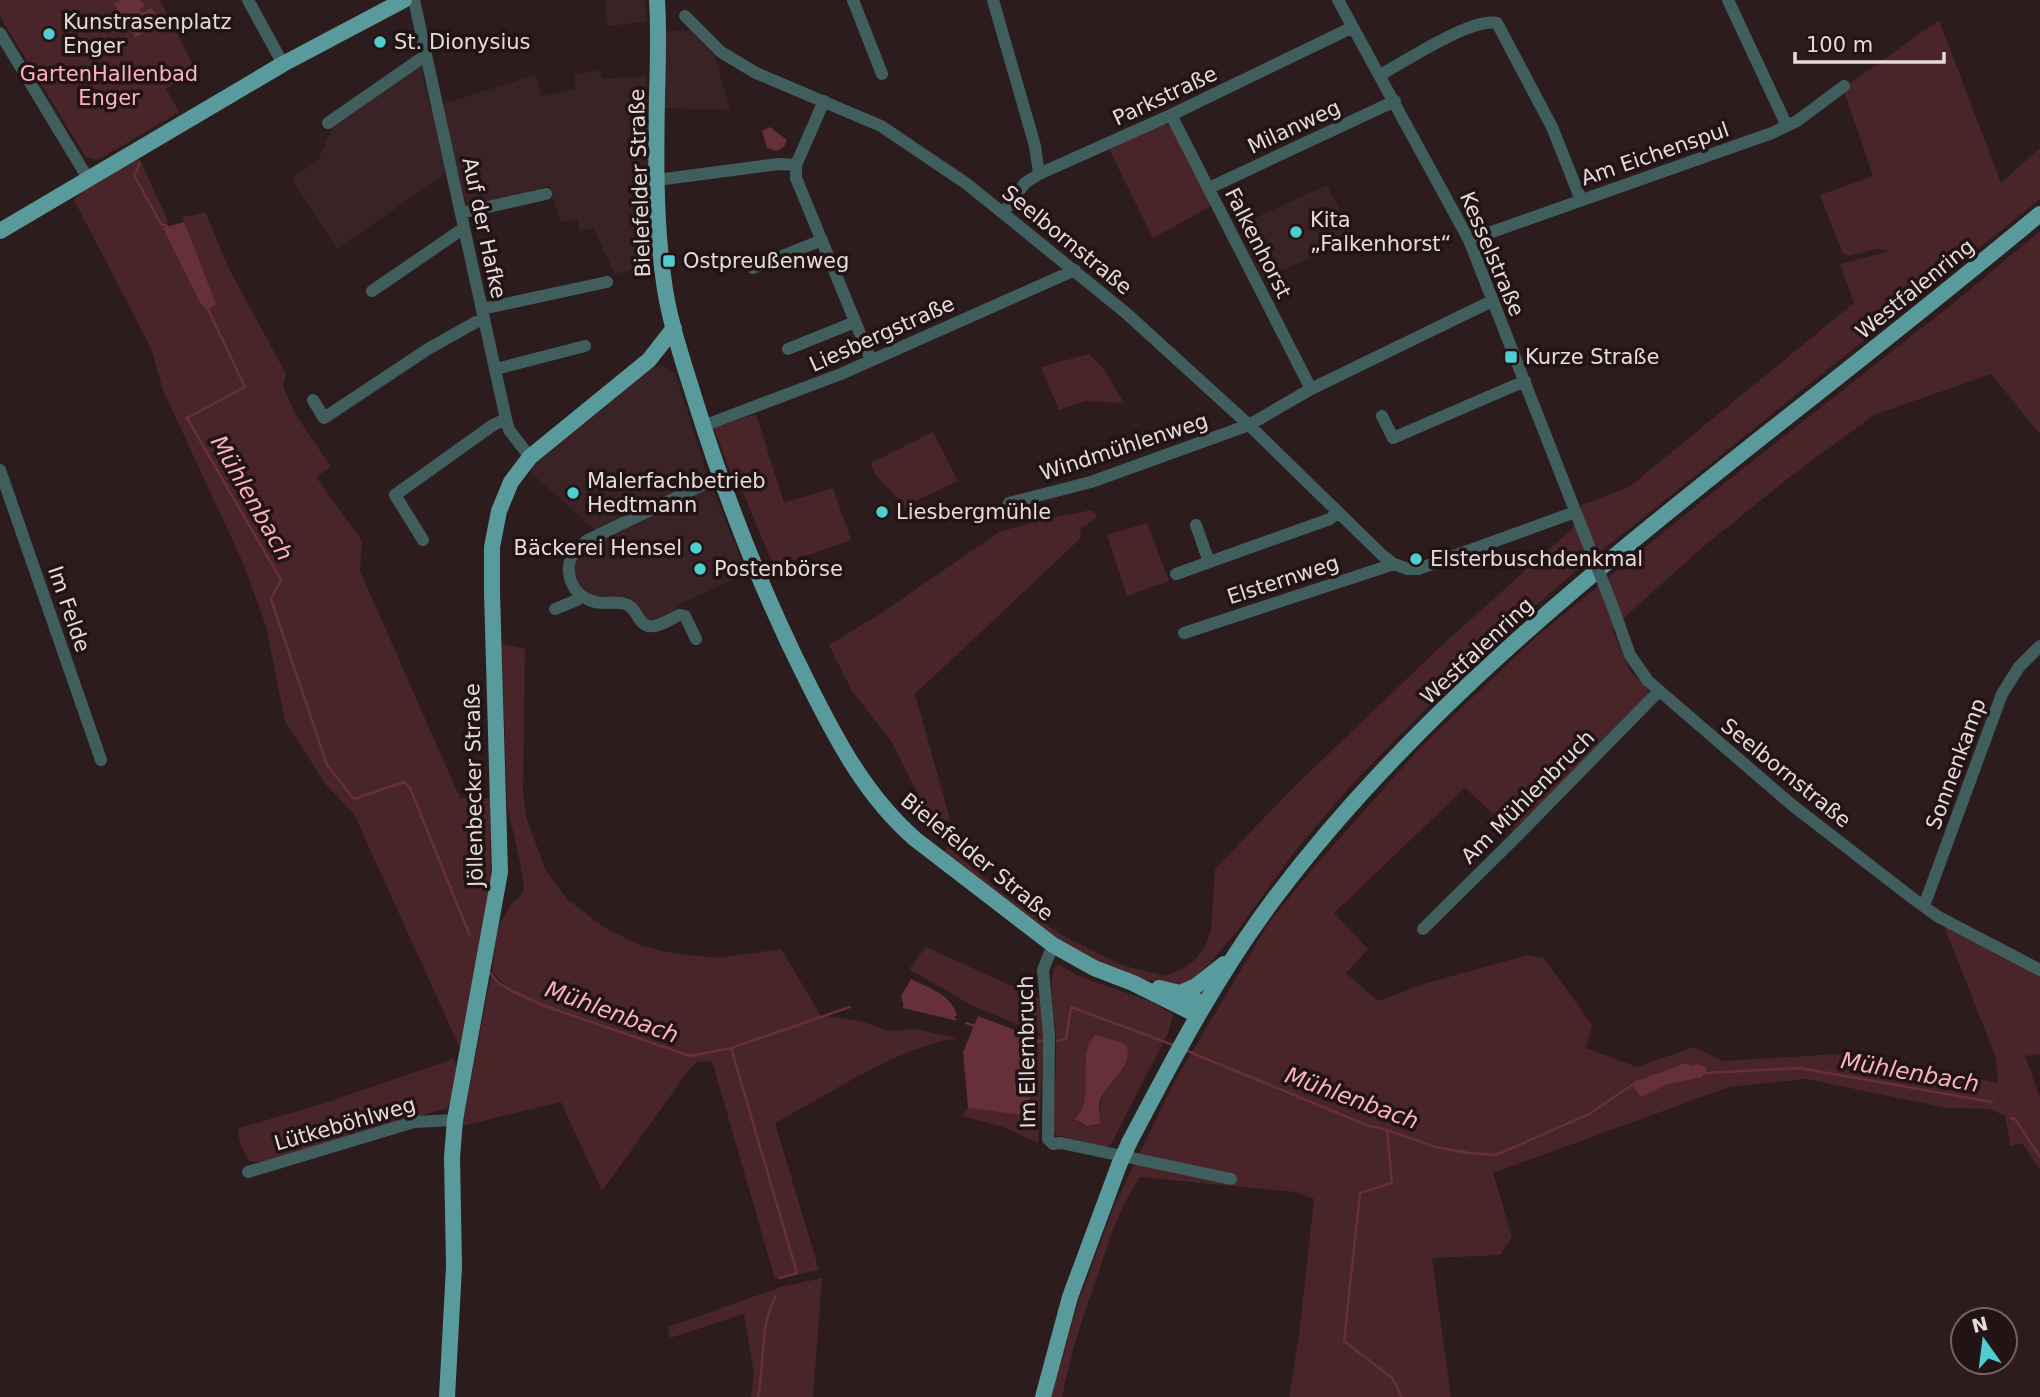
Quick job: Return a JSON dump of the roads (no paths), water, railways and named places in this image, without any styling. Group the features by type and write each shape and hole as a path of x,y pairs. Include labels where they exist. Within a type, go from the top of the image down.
{"main road":[{"path":"0,231 283,64 404,0"},
{"name":"Bielefelder Straße","path":"657,0 657,180 661,265 680,353 720,476 763,587 840,746 894,821 1053,946 1094,968 1200,1010"},
{"name":"Westfalenring","path":"1200,1010 1232,958 1280,890 1342,816 1444,709 1519,638 1666,513 2040,215"},
{"name":"Jöllenbecker Straße","path":"447,1397 454,1267 454,1120 500,872 492,547 499,511 511,482 528,454 649,360 674,328"},
{"name":"Jöllenbecker Straße","path":"649,360 680,353"},
{"path":"1180,993 1196,986 1232,958"},
{"name":"Bielefelder Straße","path":"1133,983 1180,993 1200,1010"},
{"path":"1043,1397 1073,1286 1119,1165 1200,1010"}],"street":[{"path":"248,0 283,64"},
{"name":"Auf der Hafke","path":"414,0 506,419 509,429 528,454"},
{"path":"853,0 882,74"},
{"path":"993,0 1035,146 1039,174"},
{"name":"Kesselstraße","path":"1338,0 1469,240 1585,536"},
{"path":"1728,0 1750,44 1750,52 1787,126"},
{"name":"Seelbornstraße","path":"685,16 721,52 738,64 881,126 956,176 1074,270 1249,425 1337,513 1394,564"},
{"path":"1380,75 1455,34 1487,22 1497,23 1552,127 1581,200"},
{"name":"Parkstraße","path":"1003,213 1025,183 1039,174 1171,115 1353,27"},
{"path":"0,33 89,180"},
{"path":"328,123 426,55"},
{"name":"Am Eichenspul","path":"1469,240 1787,126 1844,86"},
{"path":"824,101 796,165 796,178 870,360"},
{"name":"Milanweg","path":"1209,188 1395,101"},
{"name":"Falkenhorst","path":"1171,115 1311,389"},
{"path":"657,180 778,164 796,165"},
{"path":"461,213 546,194"},
{"path":"372,291 464,228"},
{"path":"753,268 822,240"},
{"name":"Liesbergstraße","path":"703,426 787,396 1074,270"},
{"path":"313,400 324,418 428,349 476,322 483,314 607,282"},
{"path":"1249,425 1311,389 1492,301"},
{"path":"788,349 855,322"},
{"path":"496,369 585,346"},
{"path":"1382,416 1393,438 1524,381"},
{"path":"423,540 395,495 493,425 506,419"},
{"name":"Windmühlenweg","path":"1009,503 1091,482 1249,425"},
{"name":"Im Felde","path":"0,470 101,760"},
{"path":"696,639 685,616 679,615 655,626 648,626 628,604 595,603 580,595 569,576 568,566 574,552 586,541 720,476"},
{"path":"1394,564 1418,569 1575,512"},
{"path":"1176,574 1330,519 1337,513"},
{"path":"1196,525 1209,562"},
{"name":"Seelbornstraße","path":"1585,536 1630,655 1639,671 1659,691 1792,805 1937,916 2040,970"},
{"name":"Elsternweg","path":"1184,633 1394,564"},
{"path":"555,609 577,600 580,595"},
{"name":"Sonnenkamp","path":"1924,905 2002,694 2018,667 2040,646"},
{"name":"Am Mühlenbruch","path":"1423,929 1659,691"},
{"name":"Im Ellernbruch","path":"1053,946 1043,970 1049,1034 1048,1139 1053,1144 1060,1143 1231,1179"},
{"name":"Lütkeböhlweg","path":"248,1172 414,1122 454,1120"}],"waterway":[{"name":"Mühlenbach","path":"140,163 134,175 161,224 167,226"},
{"name":"Mühlenbach","path":"207,307 245,387 187,418 281,580 271,599 327,765 354,799 404,782 410,788 470,936"},
{"name":"Mühlenbach","path":"490,973 512,991 545,1006 690,1056 731,1048 850,1007"},
{"name":"Mühlenbach","path":"904,1007 955,1019"},
{"name":"Mühlenbach","path":"1057,1041 1066,1039 1071,1007 1176,1046"},
{"name":"Mühlenbach","path":"966,1023 975,1026"},
{"name":"Mühlenbach","path":"1032,1041 1043,1041"},
{"path":"731,1048 797,1273 780,1278"},
{"name":"Mühlenbach","path":"1185,1050 1369,1126 1435,1147 1469,1153 1496,1155 1589,1114 1632,1085"},
{"name":"Mühlenbach","path":"1704,1073 1800,1068 1992,1102"},
{"name":"Mühlenbach","path":"2011,1118 2015,1119 2040,1157"},
{"path":"1387,1130 1392,1183 1360,1193 1344,1341 1392,1378 1402,1397"},
{"path":"758,1397 767,1320 776,1296"}],"place":[{"name":"Kunstrasenplatz Enger","path":"49,34"},
{"name":"St. Dionysius","path":"380,42"},
{"name":"Kita „Falkenhorst“","path":"1296,232"},
{"name":"Ostpreußenweg","path":"669,261"},
{"name":"Kurze Straße","path":"1511,357"},
{"name":"Malerfachbetrieb Hedtmann","path":"573,493"},
{"name":"Liesbergmühle","path":"882,512"},
{"name":"Bäckerei Hensel","path":"696,548"},
{"name":"Elsterbuschdenkmal","path":"1416,559"},
{"name":"Postenbörse","path":"700,569"}],"park label":[{"name":"GartenHallenbad Enger","path":"109,86"}]}
